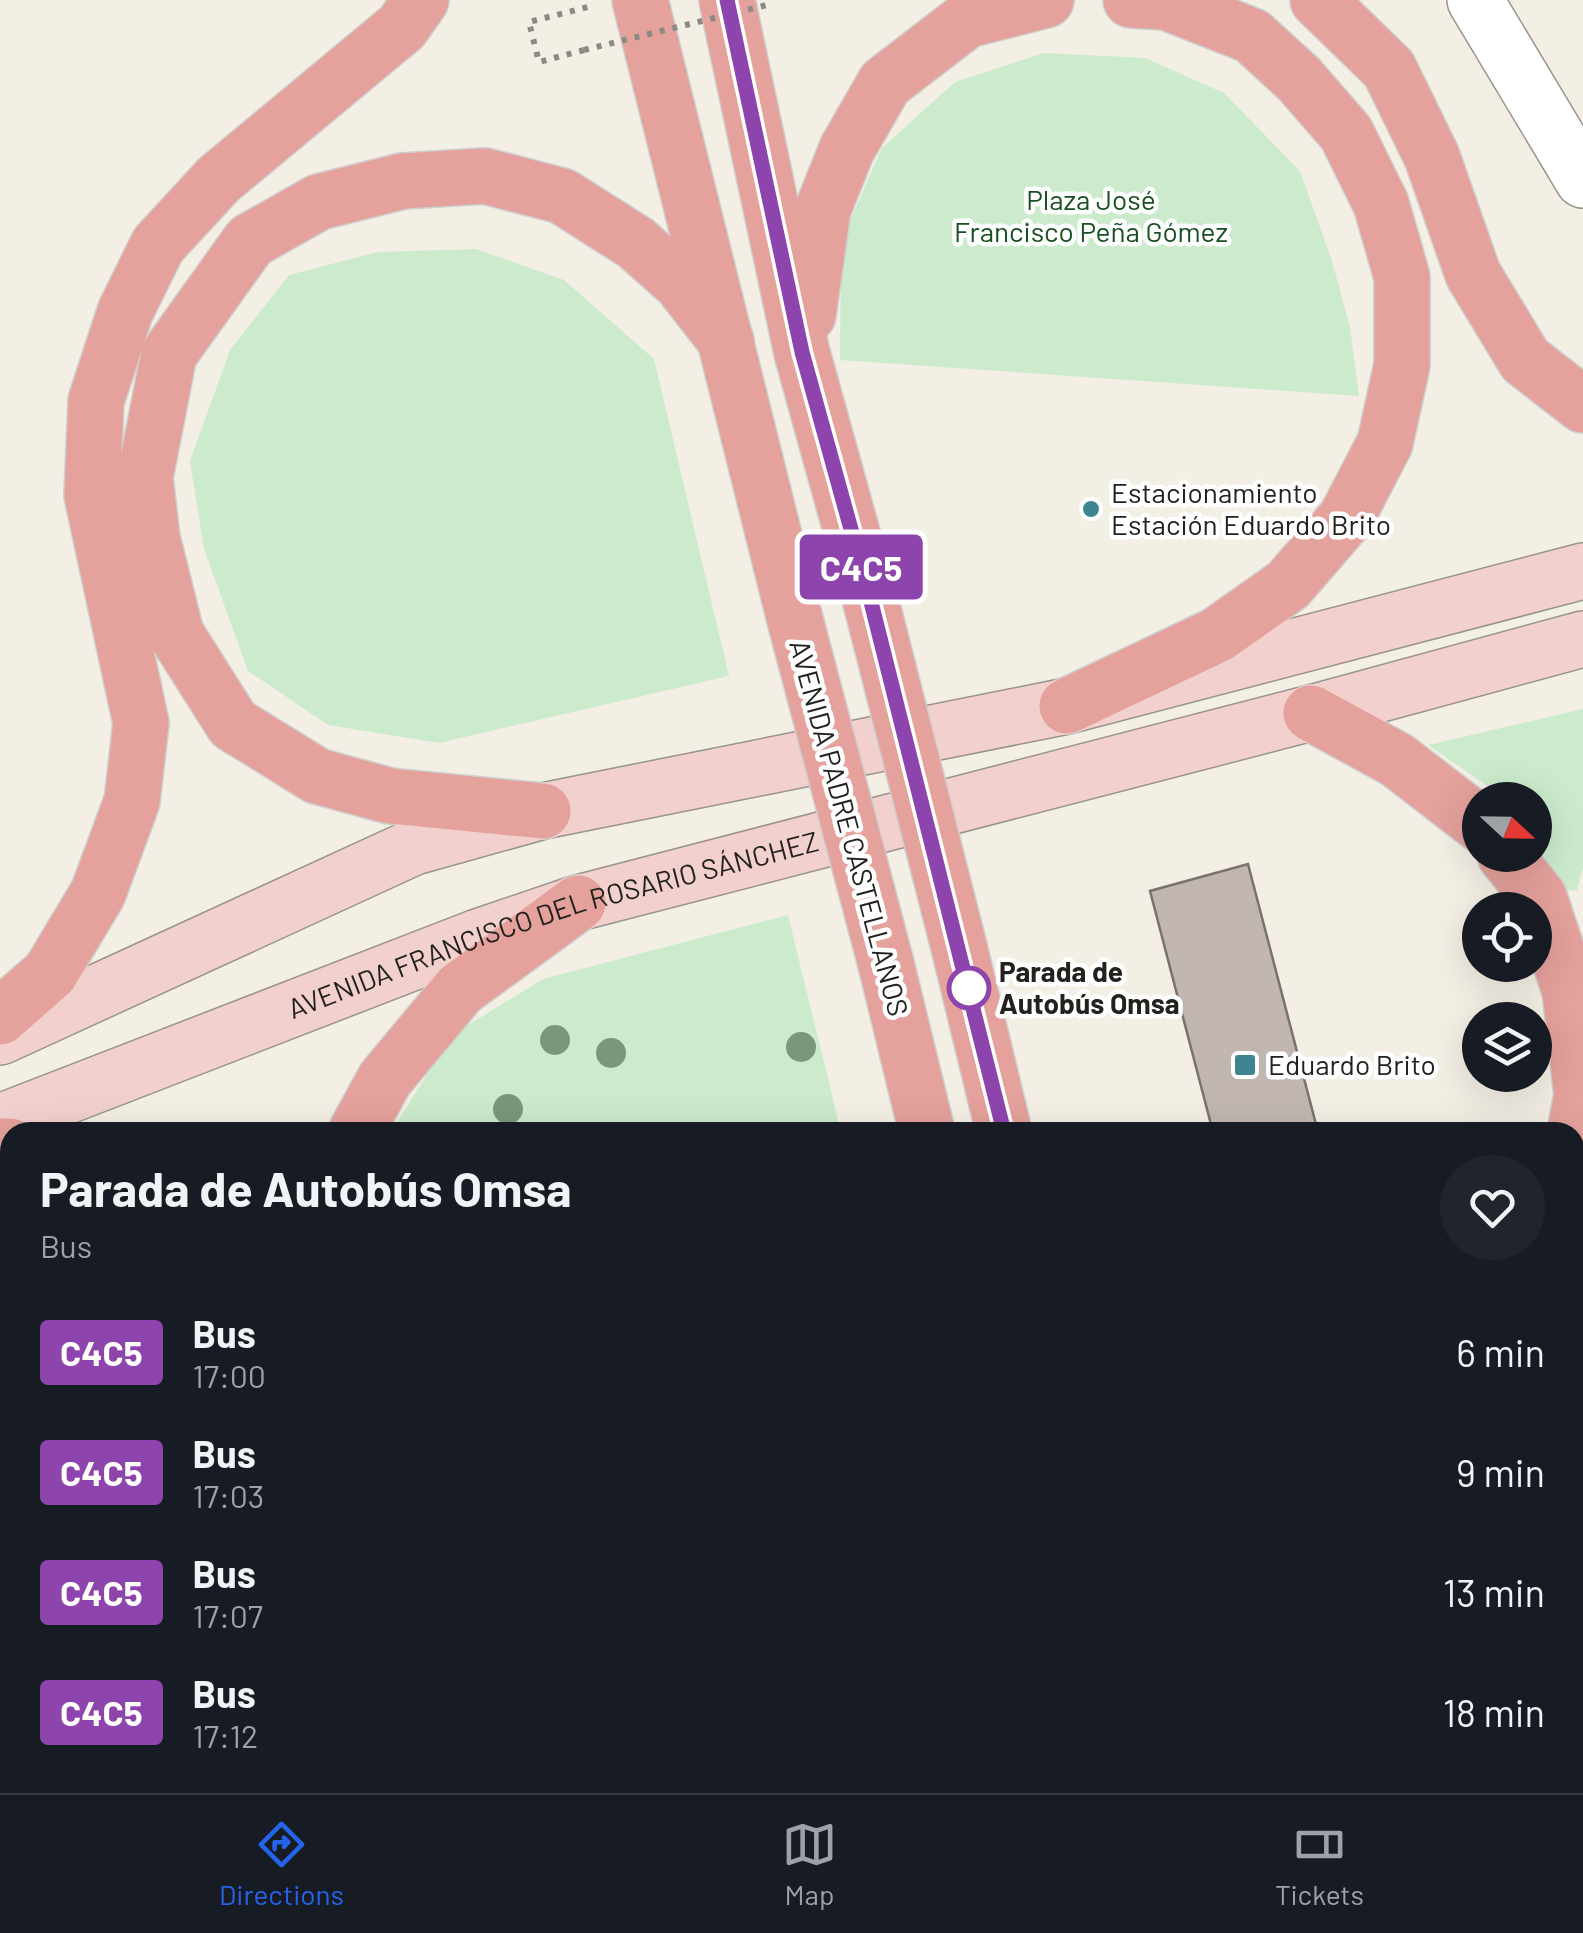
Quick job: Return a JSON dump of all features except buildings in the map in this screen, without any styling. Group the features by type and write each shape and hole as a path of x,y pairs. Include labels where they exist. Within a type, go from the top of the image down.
{"main road":[{"path":"0,1017 50,972 60,957 98,893 132,800 140,723 92,494 96,401 125,312 158,245 218,179 402,27 421,0"},
{"path":"802,352 823,209 847,149 885,83 968,20 1046,0"},
{"path":"1067,706 1217,635 1288,585 1346,518 1385,443 1402,365 1402,277 1381,204 1346,133 1299,79 1252,36 1166,2 1131,0"},
{"path":"1318,0 1389,69 1432,157 1473,274 1524,360 1583,405"},
{"name":"AVENIDA PADRE CASTELLANOS","path":"618,2 726,341 925,1122"},
{"path":"749,2 802,352 870,598 1002,1122"},
{"path":"543,811 390,796 318,776 233,724 176,634 152,538 145,477 169,354 250,242 319,202 403,181 485,176 562,196 636,243 680,283 726,341"},
{"path":"0,1036 414,847 543,811 1067,706 1583,571"},
{"name":"AVENIDA FRANCISCO DEL ROSARIO SÁNCHEZ","path":"0,1122 478,937 578,903 1311,713 1583,638"},
{"path":"1311,713 1397,760 1462,810"},
{"path":"1519,872 1539,897 1570,991 1582,1095 1577,1122"},
{"path":"361,1122 385,1079 460,989 578,903"}],"street":[{"path":"1476,0 1583,180"}],"path":[{"path":"618,2 529,22 539,62 749,2"}],"green space":[{"name":"Plaza José Francisco Peña Gómez","path":"1044,53 1145,58 1224,93 1300,171 1332,261 1350,327 1359,396 840,360 841,241 882,148 955,82"},
{"path":"476,249 564,280 654,359 729,676 439,743 328,725 248,671 204,549 190,461 230,350 289,275 378,252"},
{"path":"1583,709 1583,868 1577,890 1547,892 1540,872 1552,872 1552,782 1482,782 1428,745"},
{"path":"788,915 839,1122 397,1122 452,1035 543,979"}],"bus line":[{"name":"C4C5","path":"727,0 802,352 870,598 1002,1122"}],"place":[{"name":"Estacionamiento Estación Eduardo Brito","path":"1091,509"},
{"name":"Parada de Autobús Omsa","path":"969,988"},
{"name":"Eduardo Brito","path":"1245,1065"}]}
